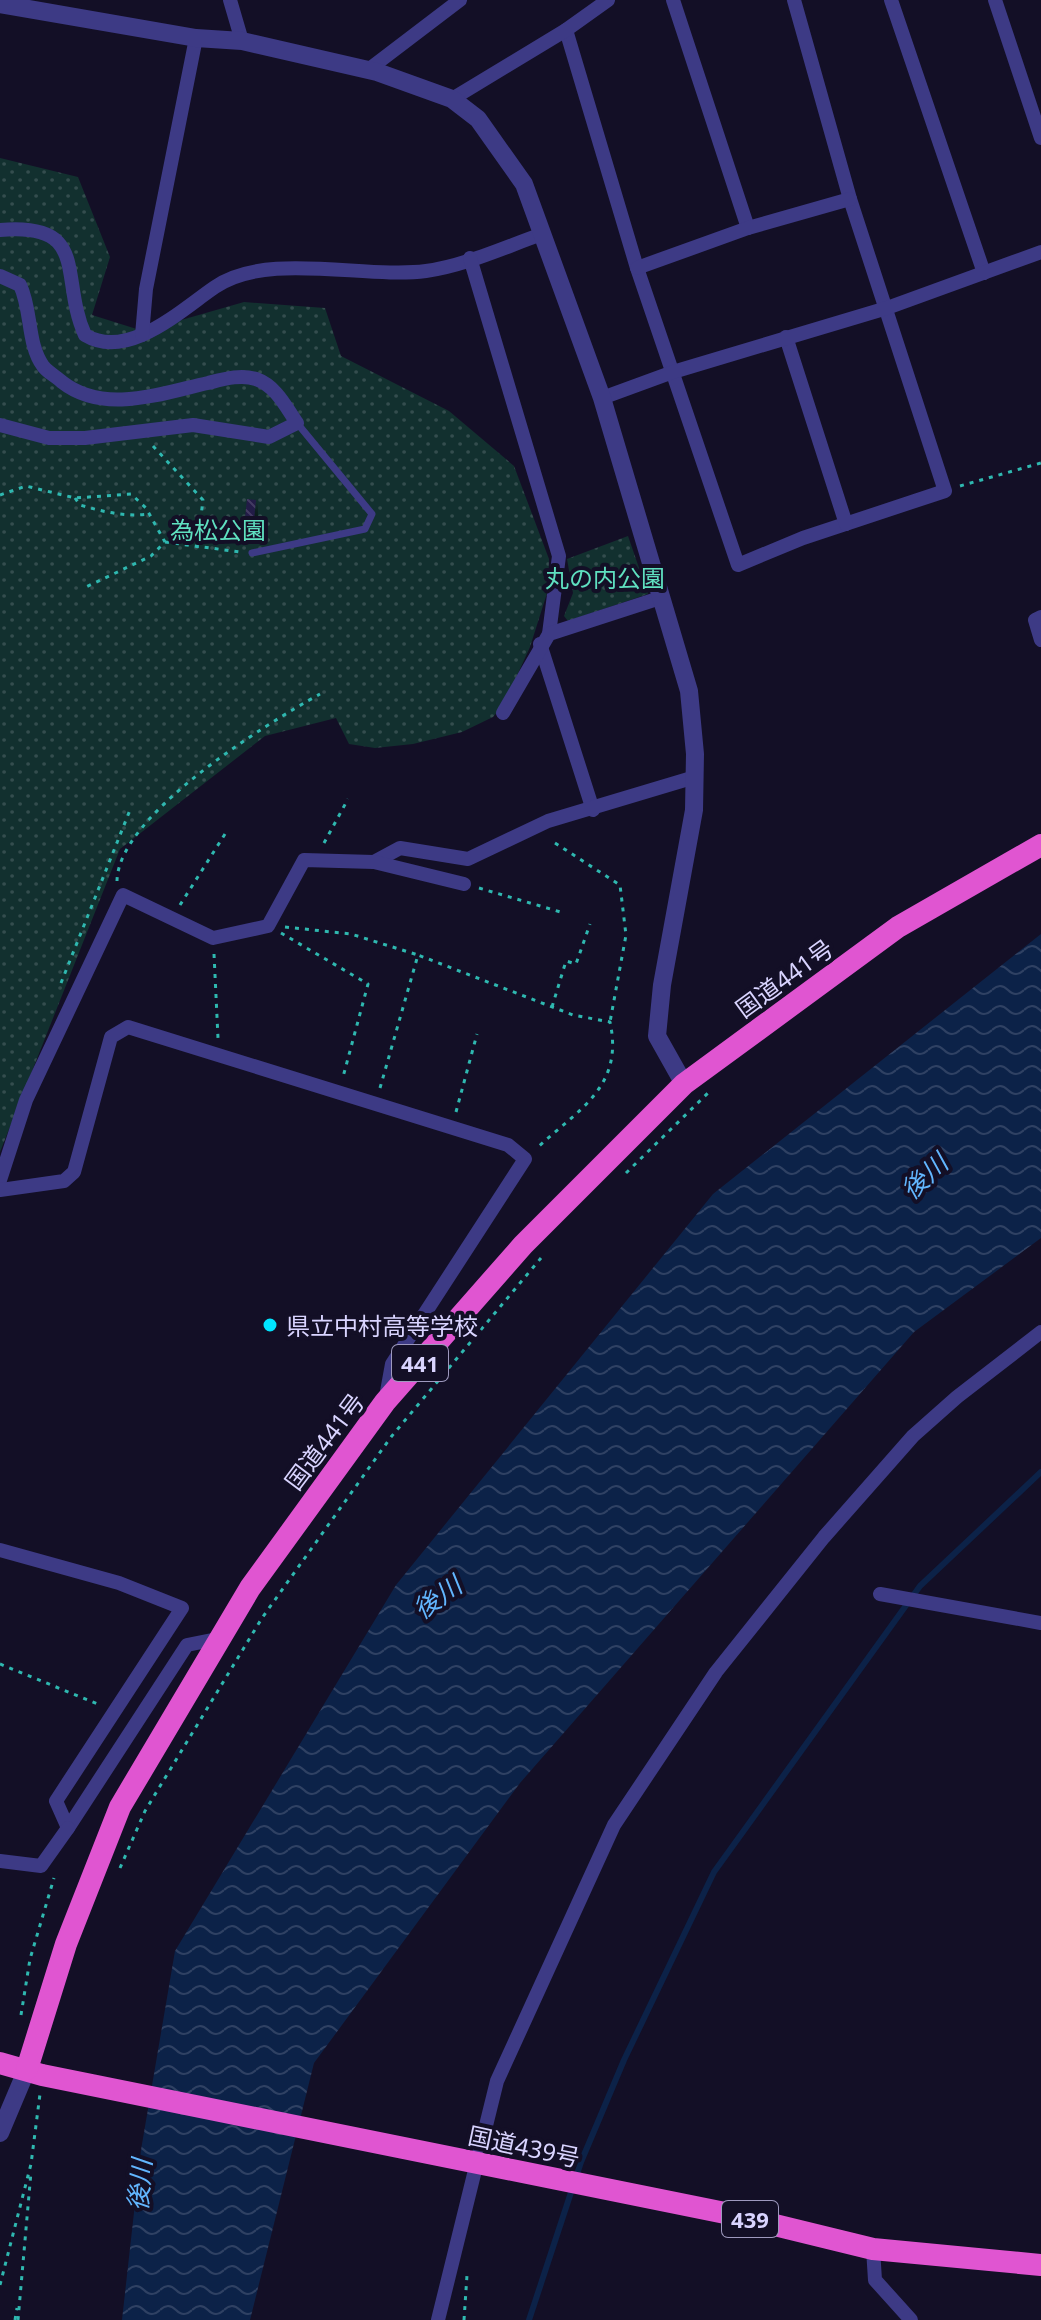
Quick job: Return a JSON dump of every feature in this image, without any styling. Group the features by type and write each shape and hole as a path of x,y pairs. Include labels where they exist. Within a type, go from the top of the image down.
{"highway":[{"name":"国道441号","path":"35,2072 66,1944 120,1807 217,1639 308,1506 385,1402 523,1245 684,1084 898,927 1041,845"},
{"name":"国道439号","path":"0,2063 730,2214 873,2249 1041,2265"}],"street":[{"path":"230,0 242,41"},
{"path":"368,70 460,0"},
{"path":"452,99 566,30 608,0"},
{"path":"673,0 748,228"},
{"path":"566,30 637,268 738,565 945,491 850,199 794,0"},
{"path":"891,0 984,273"},
{"path":"995,0 1041,138"},
{"path":"0,4 196,38 242,41 368,70 452,99 478,119 524,184 602,398 689,691 694,810 662,985 657,1036 684,1084"},
{"path":"142,335 146,289 196,38"},
{"path":"637,268 748,228 850,199"},
{"path":"0,230 41,231 58,238 68,253 77,318 85,335 110,343 142,335 218,284 243,274 279,270 412,273 542,234"},
{"path":"602,398 673,372 887,308 1041,252"},
{"path":"470,258 559,556 545,639 503,713"},
{"path":"0,276 20,285 28,303 33,339 43,366 77,394 142,399 236,377 257,380 276,392 297,423 269,437 193,425 49,438 0,425"},
{"path":"786,337 846,524"},
{"path":"545,639 660,598"},
{"path":"1041,617 1035,620 1041,640"},
{"path":"545,639 593,810"},
{"path":"374,862 400,848 468,859 548,821 695,777"},
{"path":"0,1180 26,1100 123,895 213,938 268,926 304,860 374,862 464,884"},
{"path":"0,1190 64,1181 74,1172 111,1037 128,1027 508,1145 525,1159 392,1364 385,1402"},
{"path":"438,2320 469,2162 497,2081 614,1825 707,1685 824,1537 913,1436 957,1397 1041,1332"},
{"path":"0,1550 119,1583 182,1608 56,1801 68,1828"},
{"path":"880,1594 1041,1623"},
{"path":"0,1861 41,1866 187,1645 217,1639"},
{"path":"0,2133 35,2072"},
{"path":"873,2249 875,2280 911,2320"}],"lane":[{"path":"252,553 365,529 372,514 297,423"}],"path":[{"path":"140,432 203,500 197,548"},
{"path":"945,491 1041,463"},
{"path":"0,495 26,486 75,498 131,494 150,514 165,542"},
{"path":"75,498 80,505 102,512 126,516 150,514"},
{"path":"165,542 252,553"},
{"path":"84,588 151,556 165,542"},
{"path":"123,895 117,883 117,867 131,837 170,799 267,723 320,694"},
{"path":"314,860 348,799"},
{"path":"172,918 225,834"},
{"path":"525,1159 605,1084 616,1048 610,1022 626,935 620,885 555,843"},
{"path":"464,884 564,913"},
{"path":"552,1007 566,961 576,964 590,924"},
{"path":"268,926 351,934 418,955 552,1007 610,1022"},
{"path":"268,926 368,984 340,1091"},
{"path":"213,938 219,1055"},
{"path":"376,1102 418,955"},
{"path":"452,1127 477,1034"},
{"path":"620,1179 711,1091"},
{"path":"116,1875 145,1811 262,1618 391,1437 541,1258"},
{"path":"0,1664 115,1710"},
{"path":"20,2019 30,1959 55,1875 41,1866"},
{"path":"16,2320 31,2164 35,2072"},
{"path":"0,2285 31,2164"}],"green space":[{"name":"為松公園","path":"0,158 78,177 110,257 92,315 143,331 244,302 325,308 341,356 449,411 514,466 549,559 548,590 530,647 504,704 493,717 462,732 413,744 375,748 349,744 336,718 265,736 120,849 0,1152"},
{"name":"丸の内公園","path":"628,536 648,594 568,621 564,616 573,593 567,559"}],"water":[{"name":"後川","path":"1041,934 1041,1238 914,1332 520,1783 314,2063 250,2320 122,2320 141,2150 175,1951 396,1585 713,1194"}],"building":[{"path":"247,499 256,500 254,519 245,518"}],"waterway":[{"path":"529,2320 581,2162 624,2060 714,1872 920,1586 1041,1472"}],"place":[{"name":"県立中村高等学校","path":"270,1325"}]}
